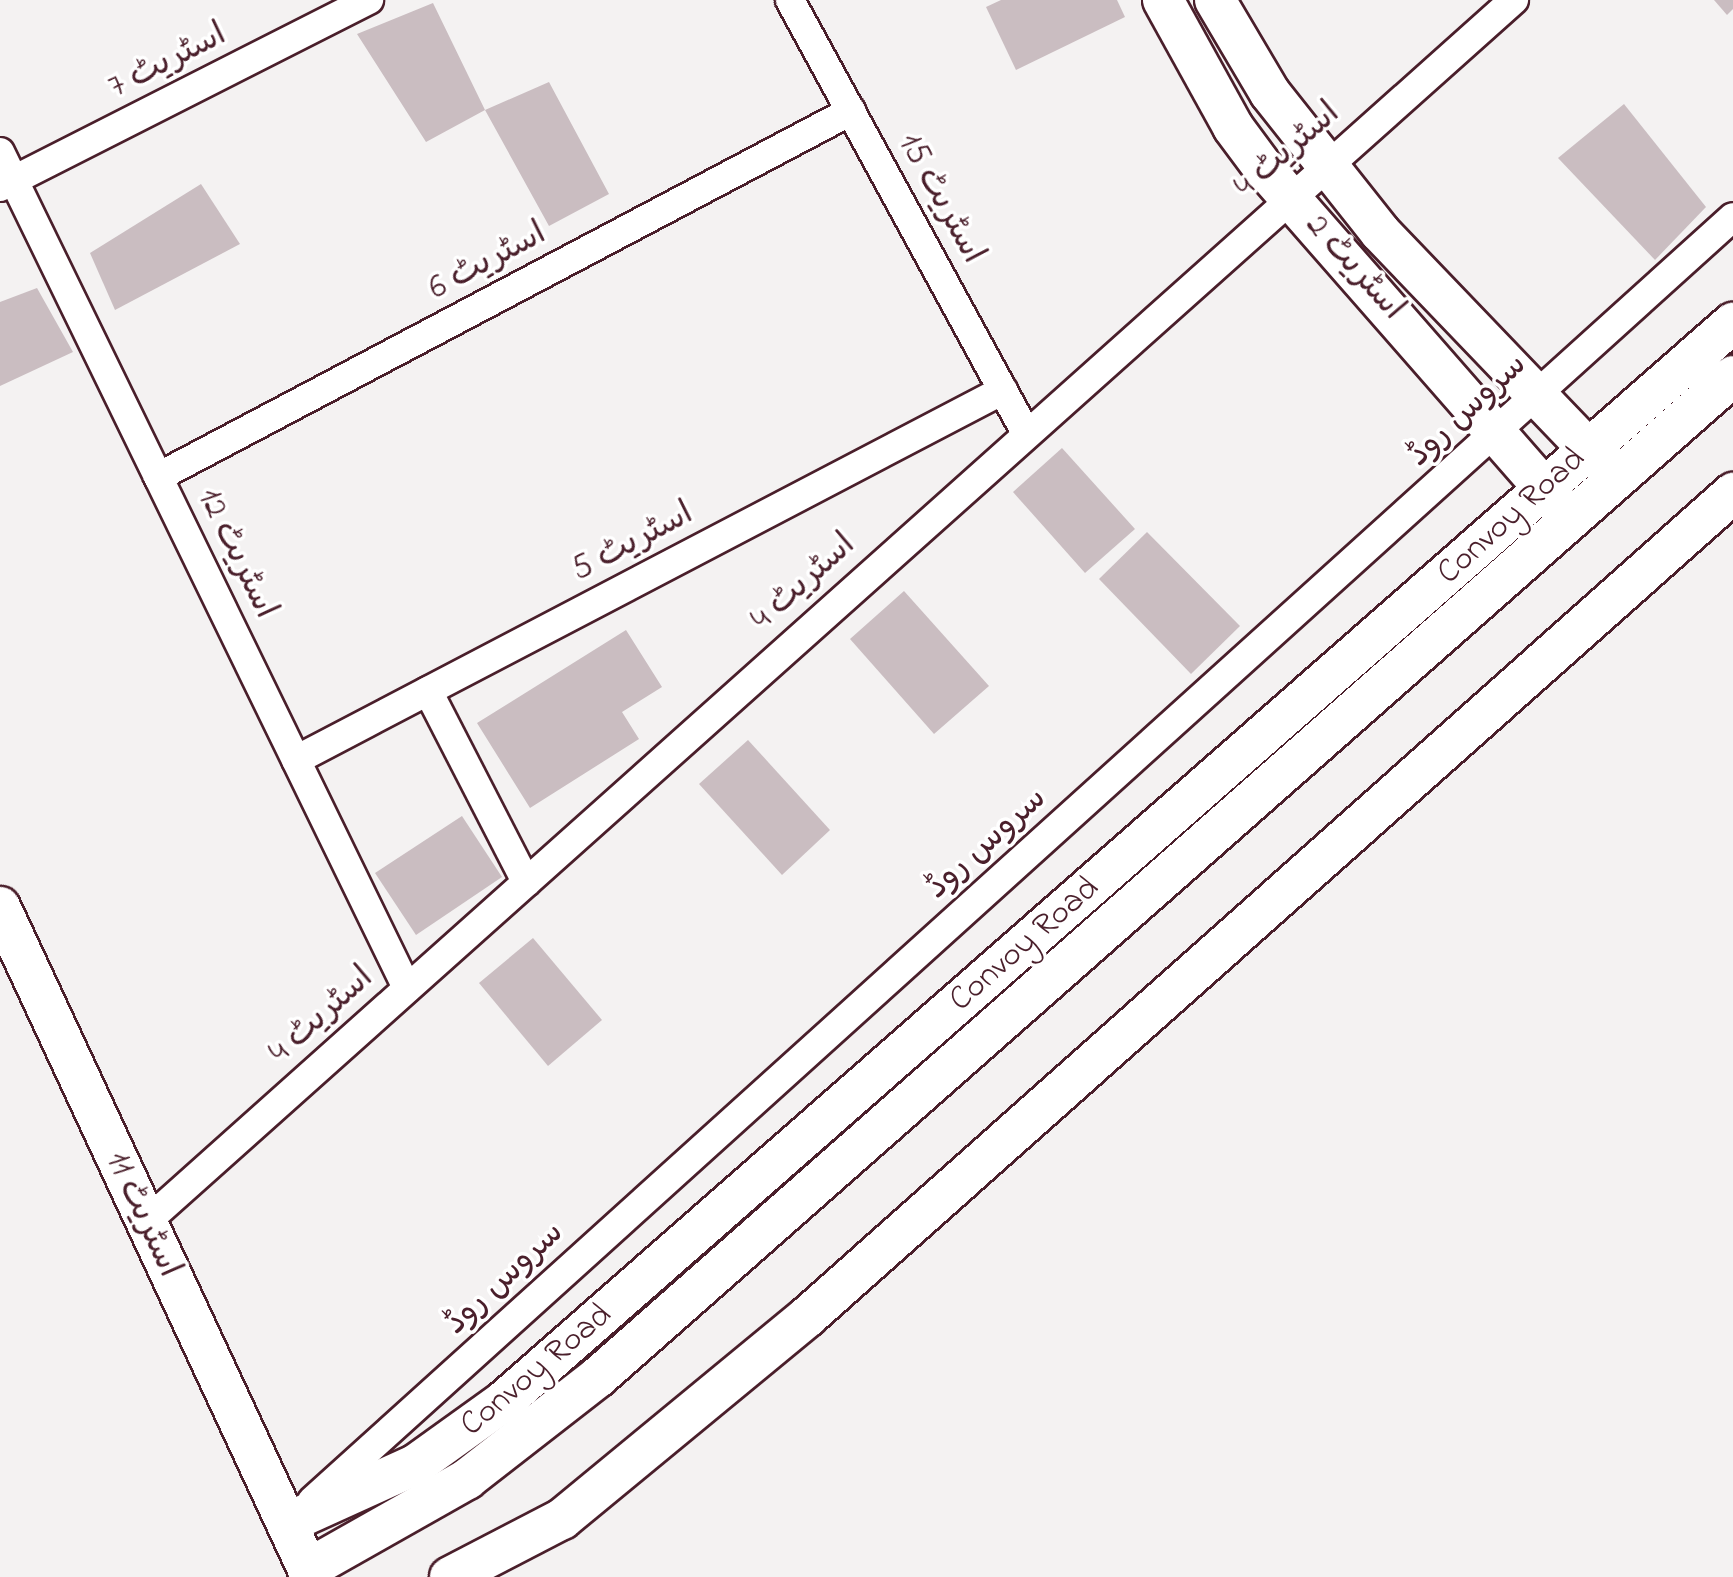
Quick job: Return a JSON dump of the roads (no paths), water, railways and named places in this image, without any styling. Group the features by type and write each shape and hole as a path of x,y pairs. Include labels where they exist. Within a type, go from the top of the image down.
{"street":[{"name":"اسٹریٹ 7","path":"7,184 369,0"},
{"name":"اسٹریٹ 15","path":"790,0 1026,433"},
{"name":"اسٹریٹ 2","path":"1163,0 1233,127 1571,519"},
{"name":"اسٹریٹ 2","path":"1215,0 1270,93 1326,166 1534,398 1615,477"},
{"name":"اسٹریٹ 4","path":"145,1223 1290,196 1514,0"},
{"name":"اسٹریٹ 6","path":"158,477 851,111"},
{"name":"اسٹریٹ 12","path":"0,152 7,184 158,477 407,988"},
{"name":"سروس روڈ","path":"287,1523 1498,435 1534,398 1733,217"},
{"name":"Convoy Road","path":"287,1523 415,1465 504,1401 1733,323"},
{"name":"Convoy Road","path":"308,1569 467,1479 585,1388 1733,376"},
{"name":"اسٹریٹ 5","path":"296,760 1003,390"},
{"path":"450,1577 562,1519 807,1317 1733,493"},
{"path":"428,691 526,882"},
{"name":"اسٹریٹ 11","path":"0,907 308,1569"}]}
